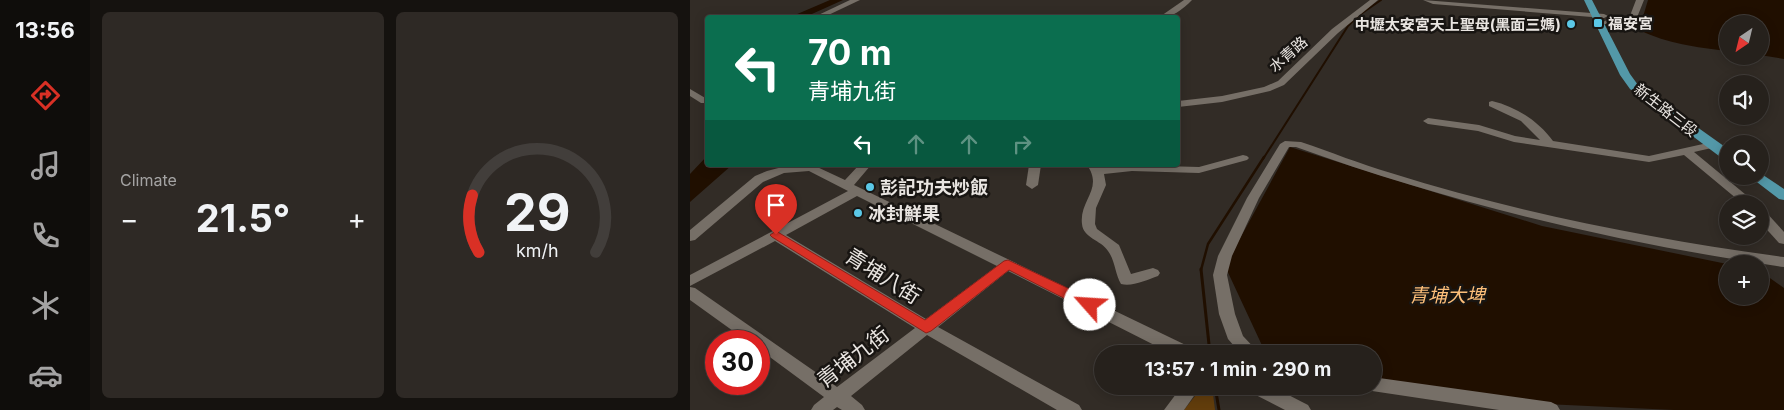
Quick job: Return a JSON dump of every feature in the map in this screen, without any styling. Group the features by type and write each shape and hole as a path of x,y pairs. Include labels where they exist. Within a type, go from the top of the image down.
{"main road":[{"name":"新生路三段","path":"1588,0 1602,18 1634,75 1667,107 1719,142"},
{"name":"新生路三段","path":"1596,0 1625,75 1634,87 1719,150"},
{"path":"1769,176 1784,187"},
{"path":"1769,185 1784,196"}],"street":[{"path":"822,15 856,0"},
{"path":"1167,15 1188,0"},
{"name":"水青路","path":"1180,104 1222,99 1267,89 1280,83 1334,31 1374,0"},
{"path":"1427,0 1602,18 1632,24 1640,0"},
{"path":"690,92 704,101"},
{"path":"1492,104 1511,110 1532,125 1549,144"},
{"path":"1428,121 1479,128 1496,135 1549,144 1649,158 1712,145"},
{"path":"1242,345 1236,339 1227,314 1220,275 1225,256 1254,198 1286,144 1297,144 1398,179 1538,216 1724,253 1784,262"},
{"path":"1686,151 1740,195"},
{"path":"1153,273 1126,280 1114,248 1092,232 1088,224 1090,208 1100,184 1096,168 1200,170 1242,158"},
{"path":"690,237 759,179 771,172 796,167"},
{"path":"808,167 1170,345"},
{"path":"690,281 776,235 852,189 864,167"},
{"path":"1032,184 1035,167"},
{"path":"1769,224 1784,240"},
{"name":"青埔八街","path":"776,235 926,327 1073,410"},
{"name":"青埔九街","path":"820,410 1008,264"},
{"path":"690,292 856,410"},
{"path":"1382,385 1551,410"},
{"path":"1173,410 1185,395"},
{"path":"1272,395 1302,410"}],"shaded area":[{"path":"1196,395 1213,395 1215,410 1184,410"}],"water":[{"path":"1648,0 1784,0 1784,59 1769,56 1769,15 1719,15 1719,50 1672,42 1639,30"},
{"name":"青埔大埤","path":"1290,147 1542,226 1719,262 1719,305 1769,305 1769,277 1784,288 1784,410 1674,410 1545,404 1382,381 1382,345 1262,345 1225,266"},
{"path":"705,158 705,167 730,167 690,202 690,174"}],"waterway":[{"path":"800,15 838,0"},
{"path":"1263,159 1348,26 1358,16 1381,0"},
{"path":"1201,270 1208,244 1264,157"},
{"path":"1201,270 1209,345"},
{"path":"1216,395 1219,410"}],"place":[{"name":"福安宮","path":"1598,23"},
{"name":"中壢太安宮天上聖母(黑面三媽)","path":"1571,24"},
{"name":"彭記功夫炒飯","path":"870,187"},
{"name":"冰封鮮果","path":"858,213"}],"route":[{"path":"776,235 926,327 1008,264 1090,305"}]}
